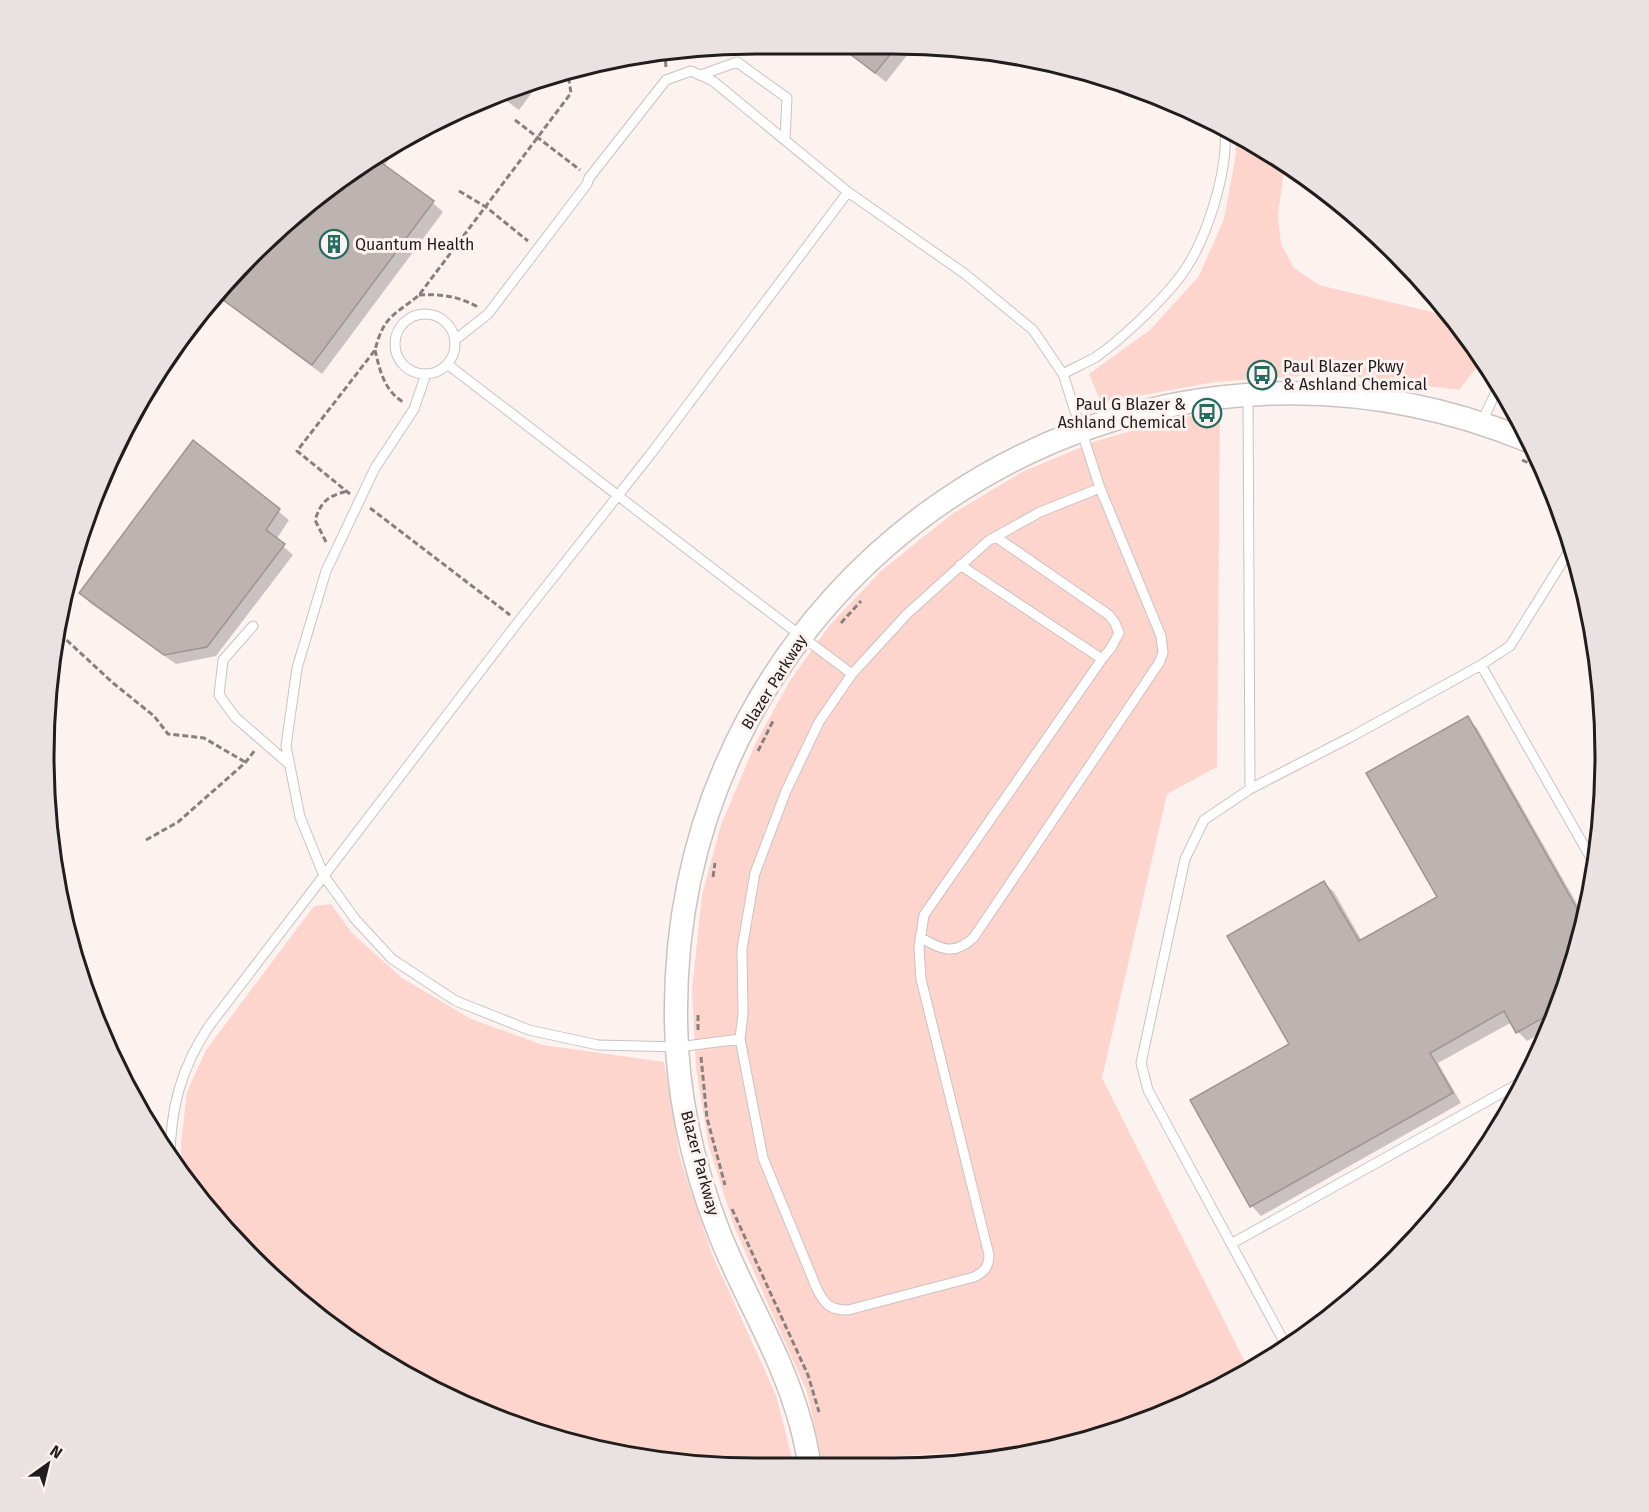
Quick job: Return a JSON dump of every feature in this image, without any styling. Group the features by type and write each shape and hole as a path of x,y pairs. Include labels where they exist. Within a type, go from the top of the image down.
{"street":[{"name":"Blazer Parkway","path":"808,1458 801,1424 788,1385 718,1231 706,1195 689,1136 688,1046 676,1022 679,952 685,903 702,834 724,770 741,734 769,685 811,643 837,594 868,562 913,524 946,499 1012,460 1043,445 1113,418 1205,398 1289,392 1341,394 1425,407 1481,424 1521,449"}],"lane":[{"path":"701,75 737,62 787,98 785,140"},
{"path":"455,340 488,314 587,184 589,178 666,80 691,71 713,81 848,192 965,274 1033,330 1063,374 1100,488 1161,636 1164,653 974,937 964,947 952,949 936,946 920,937"},
{"path":"1063,374 1095,357 1124,334 1183,273 1206,228 1221,179 1224,137"},
{"path":"171,1144 173,1105 194,1047 617,494 650,455 848,192"},
{"path":"416,316 436,316 445,322 455,340 455,350 447,364 435,372 426,374 408,369 397,354 395,345 401,327 416,316"},
{"path":"447,364 852,674"},
{"path":"426,374 414,409 375,468 326,571 297,668 286,746 300,817 324,876 356,919 392,959 456,1001 530,1030 598,1045 688,1046 740,1039"},
{"path":"1248,394 1250,789"},
{"path":"1481,424 1495,395"},
{"path":"996,537 1109,615 1119,633 1111,648 924,915 920,937 921,980 989,1255 989,1263 984,1272 974,1277 848,1310 834,1310 817,1289 763,1158 740,1039 743,1014 742,949 754,873 786,791 819,722 852,674 907,614 960,565 996,537 1040,513 1100,488"},
{"path":"1283,1340 1148,1090 1141,1063 1185,858 1204,820 1250,789 1351,737 1510,646 1566,556"},
{"path":"960,565 1102,659"},
{"path":"253,626 223,660 219,695 235,717 290,765"},
{"path":"1480,665 1588,853"},
{"path":"1231,1244 1512,1087"}],"path":[{"path":"515,120 589,178"},
{"path":"459,191 486,207 538,249"},
{"path":"419,295 442,294 462,300 488,314"},
{"path":"375,350 382,377 393,396 414,409"},
{"path":"326,543 315,520 321,505 331,496 347,491"},
{"path":"811,643 829,636 866,596"},
{"path":"64,638 113,683 154,716 168,734 204,738 245,762"},
{"path":"754,759 774,717"},
{"path":"146,840 178,822 245,762 262,741"},
{"path":"712,886 716,862"},
{"path":"698,1015 688,1046 725,1187"},
{"path":"732,1208 808,1375 821,1420"}],"shaded area":[{"path":"1235,143 1284,172 1278,215 1281,244 1294,268 1319,285 1437,313 1477,367 1459,390 1330,374 1215,382 1101,403 1089,374 1150,330 1199,276 1224,219 1236,154"},
{"path":"1220,411 1217,767 1167,794 1102,1078 1246,1363 1162,1405 1119,1421 1030,1445 998,1450 870,1458 821,1458 807,1392 735,1229 709,1147 696,1068 692,989 702,895 721,825 756,742 791,679 830,625 881,571 952,514 1022,472 1096,441 1170,420"},
{"path":"331,904 352,933 402,978 471,1019 543,1045 664,1062 680,1158 712,1254 776,1395 792,1458 710,1456 619,1445 530,1421 487,1405 405,1364 366,1340 293,1284 228,1219 182,1159 187,1092 206,1050 314,906"}],"building":[{"path":"850,54 891,54 875,73"},
{"name":"Quantum Health","path":"381,163 434,201 312,365 223,300 293,228 329,199"},
{"path":"193,440 280,509 266,530 285,544 207,647 164,655 79,593"},
{"path":"1468,716 1578,910 1571,938 1545,1017 1516,1033 1504,1011 1430,1053 1453,1093 1250,1207 1190,1100 1289,1044 1227,936 1324,881 1359,941 1437,897 1366,773"}],"place":[{"name":"Quantum Health","path":"334,244"},
{"name":"Paul Blazer Pkwy & Ashland Chemical","path":"1262,375"},
{"name":"Paul G Blazer & Ashland Chemical","path":"1207,413"}]}
